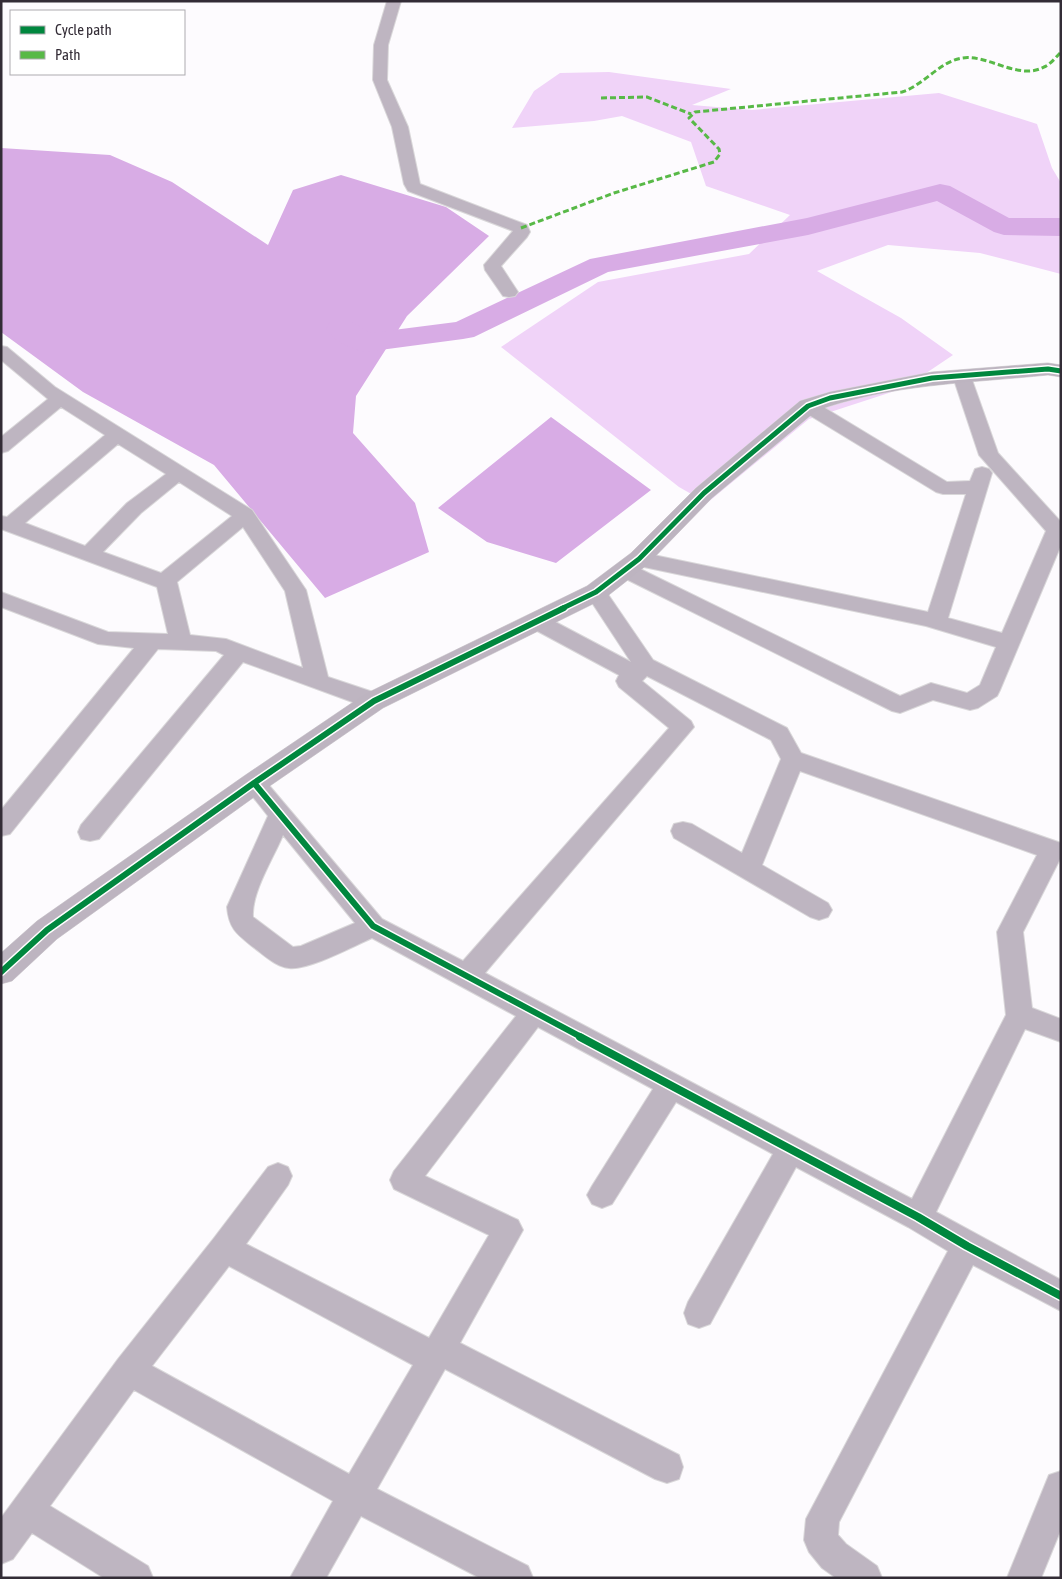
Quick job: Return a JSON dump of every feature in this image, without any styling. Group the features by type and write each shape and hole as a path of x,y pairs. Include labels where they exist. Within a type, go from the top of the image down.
{"street":[{"path":"394,1 381,45 380,80 400,127 412,184 414,188 521,228 520,237 492,265 493,270 509,292"},
{"path":"1,351 60,398 245,515 295,590 318,682"},
{"path":"1,377 20,367"},
{"path":"1,972 46,930 374,701 596,592 632,564 704,493 808,406 830,398 932,378 1048,369 1061,371"},
{"path":"632,564 900,705 931,690 970,702 989,690 1059,531 989,454 962,377"},
{"path":"1,447 60,398"},
{"path":"808,406 943,488 978,487"},
{"path":"118,434 6,524 88,556 168,583 181,642"},
{"path":"936,622 989,454"},
{"path":"88,556 134,508 179,474"},
{"path":"164,582 245,515"},
{"path":"632,564 936,622 1010,643"},
{"path":"596,592 640,670"},
{"path":"1,599 106,640 218,644 374,701"},
{"path":"536,621 780,734 793,759 1052,850 1010,932 1019,1015 918,1217"},
{"path":"1,827 152,641"},
{"path":"90,832 239,652"},
{"path":"466,976 683,727 627,682 640,670"},
{"path":"748,869 793,759"},
{"path":"254,783 373,926 918,1217 967,1246 1061,1296"},
{"path":"281,814 245,893 240,907 241,920 248,928 279,952 290,958 304,956 373,926"},
{"path":"683,831 819,910"},
{"path":"307,1578 508,1230 404,1180 534,1013"},
{"path":"1019,1015 1061,1031"},
{"path":"602,1195 671,1085"},
{"path":"699,1313 791,1149"},
{"path":"1,1547 129,1370 225,1248 278,1176"},
{"path":"865,1578 834,1556 821,1540 823,1519 967,1246"},
{"path":"225,1248 667,1467"},
{"path":"129,1370 354,1495 516,1578"},
{"path":"1024,1578 1061,1487"},
{"path":"27,1511 136,1578"}],"shaded area":[{"path":"609,72 731,89 692,105 752,110 939,93 1037,124 1052,168 1061,183 1061,274 980,253 888,245 817,271 901,318 953,355 904,388 809,419 707,503 679,487 501,347 598,282 749,254 790,215 706,186 691,142 622,116 594,121 512,128 534,91 560,73"},
{"path":"1,148 110,155 172,182 268,245 293,190 341,175 446,207 489,236 407,316 356,396 353,433 415,503 429,552 325,598 214,465 83,392 1,332"},
{"path":"551,417 651,490 556,563 487,542 438,508"}],"waterway":[{"path":"341,329 365,343 463,330 600,265 808,226 940,192 1004,226 1061,227"}],"marked path":[{"path":"521,228 614,193 714,162 720,154 719,149 689,118 695,112 902,92 918,85 955,60 972,58 1015,69 1035,70 1046,66 1061,52"},
{"path":"601,98 647,97 691,114"}],"cycle path":[{"path":"1,972 47,930 254,783 374,701 596,592 639,559 704,493 808,406 830,398 932,378 1048,369 1061,371"},
{"path":"254,783 373,926 918,1217 967,1246 1061,1296"}]}
